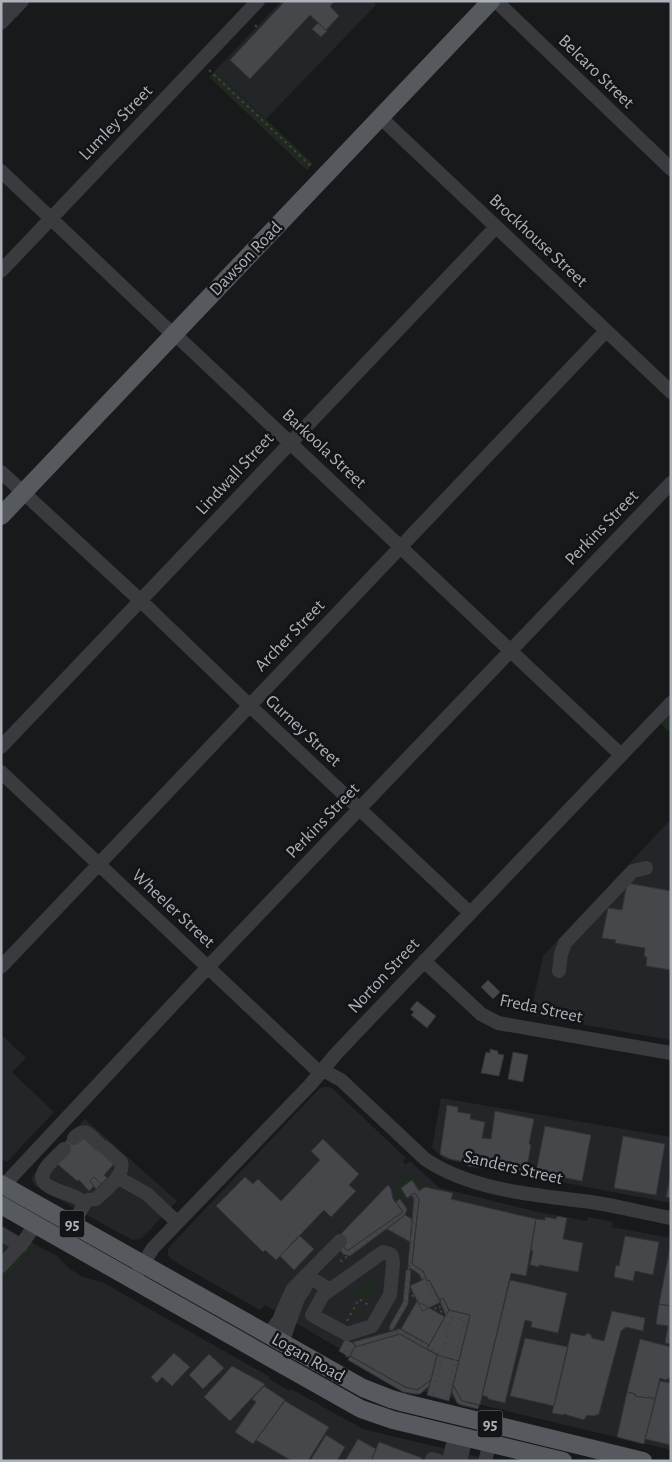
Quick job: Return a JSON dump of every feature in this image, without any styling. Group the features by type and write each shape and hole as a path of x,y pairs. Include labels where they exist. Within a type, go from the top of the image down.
{"main road":[{"name":"Dawson Road","path":"1,516 491,1"},
{"name":"Logan Road","path":"2,1185 351,1382 391,1399 643,1461"},
{"name":"Logan Road","path":"1,1205 361,1409 393,1420 490,1443 520,1456 552,1459"}],"street":[{"path":"1,23 17,6 2,1"},
{"name":"Lumley Street","path":"1,271 258,1"},
{"name":"Belcaro Street","path":"496,1 671,169"},
{"name":"Brockhouse Street","path":"380,117 671,392"},
{"name":"Barkoola Street","path":"1,171 621,755"},
{"name":"Lindwall Street","path":"1,747 496,227"},
{"name":"Archer Street","path":"1,967 606,331"},
{"name":"Gurney Street","path":"1,472 141,601 470,913"},
{"name":"Perkins Street","path":"2,1185 671,483"},
{"name":"Norton Street","path":"133,1280 153,1248 177,1222 283,1113 424,961 671,703"},
{"name":"Wheeler Street","path":"1,772 321,1072"},
{"path":"559,971 561,954 565,943 633,871 646,868"},
{"name":"Freda Street","path":"424,961 482,1014 498,1023 671,1053"},
{"name":"Sanders Street","path":"321,1072 341,1080 417,1152 434,1165 457,1176 508,1190 593,1203 671,1218"},
{"path":"72,1225 93,1200 117,1177 122,1164 87,1132 79,1133 74,1138"},
{"path":"64,1149 44,1170 42,1177 44,1182 63,1193 93,1200"},
{"path":"117,1177 147,1194 177,1222"},
{"path":"1,1266 21,1246 35,1225"},
{"path":"1,1234 21,1246"},
{"path":"275,1339 279,1320 290,1294 341,1249"},
{"path":"387,1252 392,1256 393,1264 390,1295 375,1322 368,1328 347,1334 340,1331 312,1315 323,1295 379,1254 387,1252"},
{"path":"309,1278 330,1290"},
{"path":"448,1461 461,1436"},
{"path":"460,1461 461,1436"},
{"path":"485,1461 490,1443"}],"path":[{"path":"254,25 259,29"},
{"path":"208,69 313,168"},
{"path":"387,1336 405,1303 416,1199 413,1194"},
{"path":"341,1249 342,1261 348,1254 404,1214 404,1210 398,1202"},
{"path":"387,1226 412,1241"},
{"path":"409,1266 421,1273 442,1312"},
{"path":"406,1292 451,1317 464,1320 446,1401"},
{"path":"340,1331 359,1299 371,1306"},
{"path":"432,1398 451,1317"},
{"path":"392,1326 442,1356"},
{"path":"370,1340 401,1331"},
{"path":"344,1352 347,1346"},
{"path":"346,1357 353,1346"}],"shaded area":[{"path":"281,1 373,1 376,5 266,119 215,71"},
{"path":"215,71 313,164 307,170 209,77"},
{"path":"671,711 671,733 660,723"},
{"path":"671,819 671,1040 530,1015 543,956"},
{"path":"1,1034 26,1058 12,1072 54,1112 7,1162 1,1159"},
{"path":"323,1087 333,1089 406,1158 403,1161 404,1163 406,1164 410,1161 440,1188 538,1212 587,1221 588,1217 613,1222 612,1227 671,1238 671,1450 405,1387 265,1305 260,1310 172,1260 168,1255 168,1249 171,1245"},
{"path":"441,1098 671,1137 671,1203 444,1159 432,1148"},
{"path":"85,1119 177,1201 141,1239 132,1240 35,1186 32,1181 32,1176"},
{"path":"409,1175 419,1178 424,1187 419,1191 411,1180 401,1187 407,1198 402,1202 400,1199 398,1200 395,1190 399,1178"},
{"path":"1,1225 36,1245 1,1282"},
{"path":"36,1245 57,1256 70,1269 83,1277 102,1282 270,1377 269,1379 290,1391 291,1389 363,1429 496,1461 1,1461 1,1282"},
{"path":"377,1274 375,1293 368,1303 351,1293"},
{"path":"356,1306 365,1310 362,1315 349,1319"}],"building":[{"path":"285,1 335,1 330,6 339,16 326,30 310,15 250,79 230,60"},
{"path":"318,23 327,31 321,37 312,29"},
{"path":"627,883 671,891 671,970 646,966 645,948 615,943 616,940 602,938 608,908 622,910"},
{"path":"488,980 500,992 493,999 481,987"},
{"path":"417,1001 436,1016 427,1028 411,1015 414,1012 410,1009"},
{"path":"490,1049 504,1055 499,1076 481,1073 486,1052 490,1053"},
{"path":"513,1052 528,1055 523,1082 508,1079"},
{"path":"447,1105 458,1107 458,1112 471,1114 470,1119 485,1122 482,1138 491,1139 495,1111 534,1119 527,1167 524,1167 524,1171 519,1171 519,1173 469,1166 440,1154"},
{"path":"545,1126 591,1135 582,1181 536,1172"},
{"path":"82,1133 115,1163 104,1175 107,1178 101,1184 94,1177 90,1181 94,1186 89,1191 79,1180 77,1181 55,1162 61,1147 71,1136"},
{"path":"623,1136 665,1144 656,1195 614,1188"},
{"path":"323,1139 359,1174 349,1185 356,1191 331,1217 324,1210 276,1260 265,1250 263,1252 216,1206 245,1177 253,1184 258,1179 281,1201 320,1160 311,1151"},
{"path":"671,1174 671,1198 666,1197"},
{"path":"94,1177 101,1184 96,1189 90,1181"},
{"path":"412,1180 419,1191 425,1187 453,1193 451,1199 536,1219 526,1276 511,1273 480,1405 462,1401 453,1385 470,1315 449,1310 443,1298 439,1300 423,1271 412,1264 419,1199 415,1193 407,1198 401,1188"},
{"path":"388,1185 393,1199 403,1212 347,1251 337,1238"},
{"path":"415,1193 419,1199 412,1264 423,1271 426,1278 422,1280 419,1274 408,1265 414,1199 411,1195"},
{"path":"400,1199 407,1209 405,1215 350,1256 343,1254 338,1247 342,1244 347,1251 403,1212 396,1202"},
{"path":"405,1215 412,1219 410,1242 387,1229"},
{"path":"557,1216 567,1218 563,1239 583,1243 578,1272 530,1265 536,1219 545,1220 545,1217 556,1219"},
{"path":"300,1236 314,1249 294,1270 280,1256"},
{"path":"625,1236 659,1242 653,1275 635,1271 633,1281 614,1277 616,1265 619,1266"},
{"path":"671,1242 671,1306 659,1304"},
{"path":"406,1270 411,1270 408,1304 393,1330 389,1327 403,1302"},
{"path":"426,1278 441,1302 422,1311 410,1286"},
{"path":"510,1280 567,1293 558,1333 531,1327 532,1322 525,1320 505,1403 488,1399 488,1397 482,1395"},
{"path":"443,1298 449,1310 446,1316 439,1300"},
{"path":"417,1301 445,1317 429,1345 401,1329"},
{"path":"659,1304 671,1306 671,1344 665,1343 668,1326 656,1324"},
{"path":"449,1310 470,1315 459,1361 440,1356 427,1349"},
{"path":"612,1311 645,1318 643,1331 626,1327 621,1331 599,1414 587,1415 584,1420 564,1414 552,1413 571,1333 584,1336 588,1333 592,1338 604,1341"},
{"path":"400,1329 429,1345 427,1349 437,1355 400,1334 355,1347 353,1342"},
{"path":"400,1334 437,1355 431,1380 417,1390 405,1387 350,1356 355,1347"},
{"path":"525,1338 568,1347 554,1406 510,1396"},
{"path":"345,1339 356,1345 349,1357 339,1351"},
{"path":"640,1339 671,1347 671,1377 666,1380 660,1378 655,1399 635,1396 635,1394 627,1392"},
{"path":"174,1353 190,1367 172,1386 162,1377 157,1383 151,1377"},
{"path":"209,1354 224,1368 203,1389 189,1375"},
{"path":"437,1355 459,1361 449,1401 427,1395"},
{"path":"350,1356 405,1387 417,1390 431,1380 429,1386 420,1394 403,1392 348,1360"},
{"path":"232,1366 265,1384 230,1421 204,1397"},
{"path":"660,1381 671,1383 670,1445 645,1439"},
{"path":"453,1385 462,1401 479,1405 478,1409 457,1403 452,1392"},
{"path":"264,1386 285,1400 253,1444 235,1432 256,1402 252,1399"},
{"path":"627,1392 635,1394 635,1396 655,1399 644,1444 617,1437"},
{"path":"285,1401 329,1427 308,1461 292,1461 256,1440"},
{"path":"326,1435 345,1447 337,1461 310,1461"},
{"path":"358,1439 376,1449 371,1461 345,1461"},
{"path":"379,1442 422,1458 421,1461 371,1461"}]}
